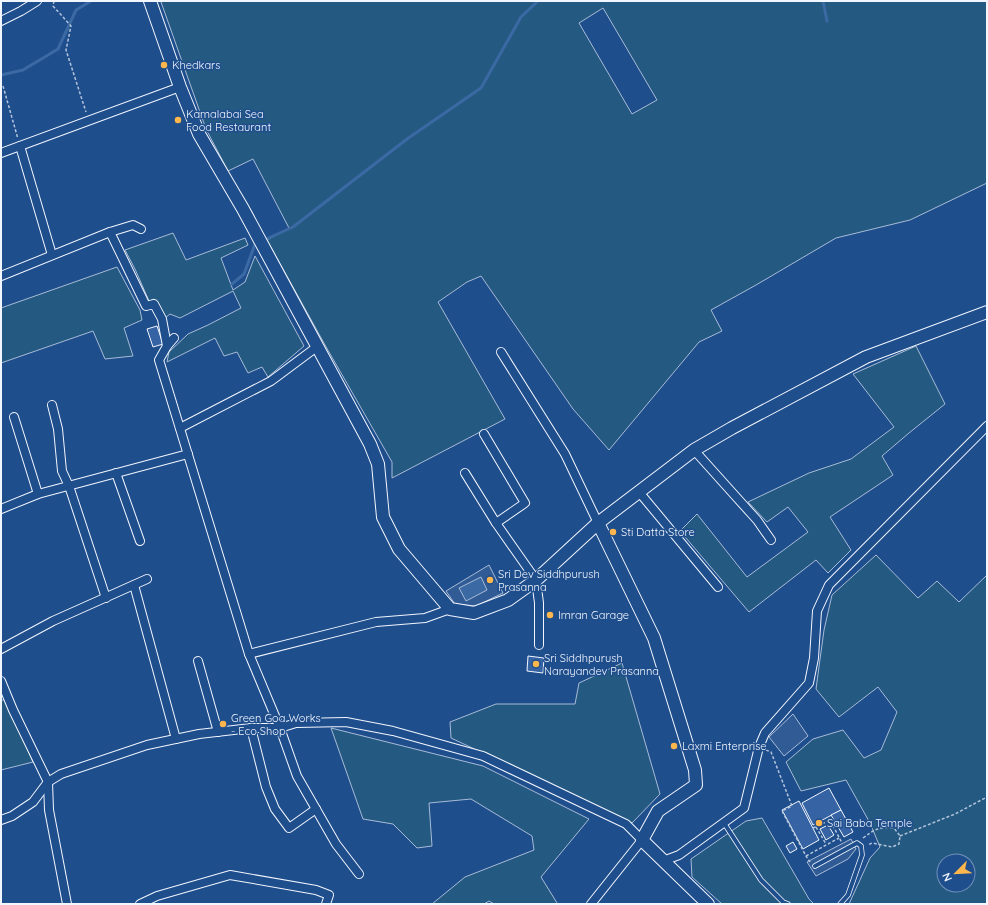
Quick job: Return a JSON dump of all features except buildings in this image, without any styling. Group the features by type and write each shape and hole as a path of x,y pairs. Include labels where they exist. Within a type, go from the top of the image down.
{"street":[{"path":"1,21 21,11 36,1"},
{"path":"150,1 180,87 199,134 243,209 370,444 378,464 383,516 399,549 450,609"},
{"path":"1,152 180,87"},
{"path":"20,146 52,255"},
{"path":"1,276 110,232 133,225 141,229"},
{"path":"110,232 146,306 154,304 162,319 167,346"},
{"path":"249,654 376,622 425,618 450,609 474,613 508,600 536,580 598,523 694,450 732,428 866,357 987,312"},
{"path":"174,338 167,346 159,360 249,654 280,728 297,776 336,844 359,874"},
{"path":"180,428 271,381 318,346"},
{"path":"501,352 565,454 654,638 695,770 696,785 658,811 642,840 591,904"},
{"path":"52,405 58,429 62,471 69,486 106,598"},
{"path":"14,417 38,494"},
{"path":"663,861 679,855 744,808 759,747 765,732 809,683 814,658 817,611 829,584 987,426"},
{"path":"484,434 525,503 496,523"},
{"path":"694,450 757,520 771,540"},
{"path":"1,509 38,494 188,454"},
{"path":"116,473 140,541"},
{"path":"465,473 496,523 536,580 539,603 539,645"},
{"path":"639,492 718,587"},
{"path":"1,649 53,621 147,579"},
{"path":"134,585 176,739"},
{"path":"198,661 218,732"},
{"path":"1,681 13,710 48,782 49,810 67,904"},
{"path":"1,820 12,816 34,802 48,782 61,774 147,745 199,734 251,728 280,728 296,723 346,722 393,731 483,756 626,824 708,904"},
{"path":"251,728 266,787 275,809 289,828 316,809"},
{"path":"140,904 157,896 230,876 316,890 329,895 326,904"}],"lane":[{"path":"724,823 761,880 783,902 788,904"},
{"path":"814,866 857,843 861,846 862,856 848,896 840,904"}],"path":[{"path":"54,1 52,6 71,26 66,50 88,120"},
{"path":"3,86 20,146"},
{"path":"759,747 770,752 792,806 782,811 806,856 814,866"},
{"path":"900,836 955,814 987,797"},
{"path":"813,828 830,820 846,850"},
{"path":"816,827 826,845"},
{"path":"857,843 874,830 886,827 894,828 900,836 899,844 892,847 872,843 867,845 862,853"},
{"path":"806,856 839,838"}],"shaded area":[{"path":"987,1 987,183 910,220 836,238 711,310 722,331 699,342 609,450 573,409 481,276 467,282 438,302 505,419 392,478 392,462 267,240 289,228 253,159 228,171 206,129 161,2","holes":["603,8 657,100 632,114 579,23"]},
{"path":"173,233 186,260 245,238 248,245 221,258 233,290 245,282 255,256 304,346 268,377 262,367 248,373 237,352 224,356 215,338 167,362 169,352 188,334 241,308 233,291 180,318 170,314 165,318 154,299 149,301 125,250"},
{"path":"117,267 140,310 142,320 124,328 133,356 105,359 93,331 1,363 1,308"},
{"path":"916,346 945,404 882,456 893,475 830,517 851,550 828,573 816,560 749,612 680,531 697,514 747,577 808,532 788,507 767,522 748,502 809,473 851,459 894,427 853,374"},
{"path":"876,555 918,598 937,581 959,602 987,575 987,904 849,904 870,858 880,847 870,823 846,780 801,791 786,762 813,739 843,730 864,758 881,750 897,712 878,687 839,717 816,689 824,630 832,595"},
{"path":"489,565 503,593 476,606 455,604 446,591"},
{"path":"481,577 487,590 466,601 459,588"},
{"path":"622,663 660,794 632,823 451,738 450,722 496,704 575,704 579,683"},
{"path":"5,699 33,762 1,770 1,701"},
{"path":"793,714 808,736 784,756 769,737"},
{"path":"331,728 483,766 589,819 541,877 557,903 494,904 489,901 484,904 432,904 465,877 534,850 532,836 471,799 429,803 432,846 417,848 393,824 363,819"},
{"path":"762,818 809,899 814,904 722,904 692,877 691,859 746,821"},
{"path":"851,839 856,849 848,859 816,876 807,862"}],"waterway":[{"path":"1,75 23,70 58,49 76,10 91,1"},
{"path":"264,240 293,227 407,139 481,88 521,17 538,1"},
{"path":"823,1 827,21"},
{"path":"232,284 244,274 255,244 259,242"}],"place":[{"name":"Khedkars","path":"164,65"},
{"name":"Kamalabai Sea Food Restaurant","path":"178,120"},
{"name":"Sti Datta Store","path":"613,532"},
{"name":"Sri Dev Siddhpurush Prasanna","path":"490,580"},
{"name":"Imran Garage","path":"550,615"},
{"name":"Sri Siddhpurush Narayandev Prasanna","path":"536,664"},
{"name":"Green Goa Works - Eco Shop","path":"223,724"},
{"name":"Laxmi Enterprise","path":"674,746"},
{"name":"Sai Baba Temple","path":"819,823"}]}
